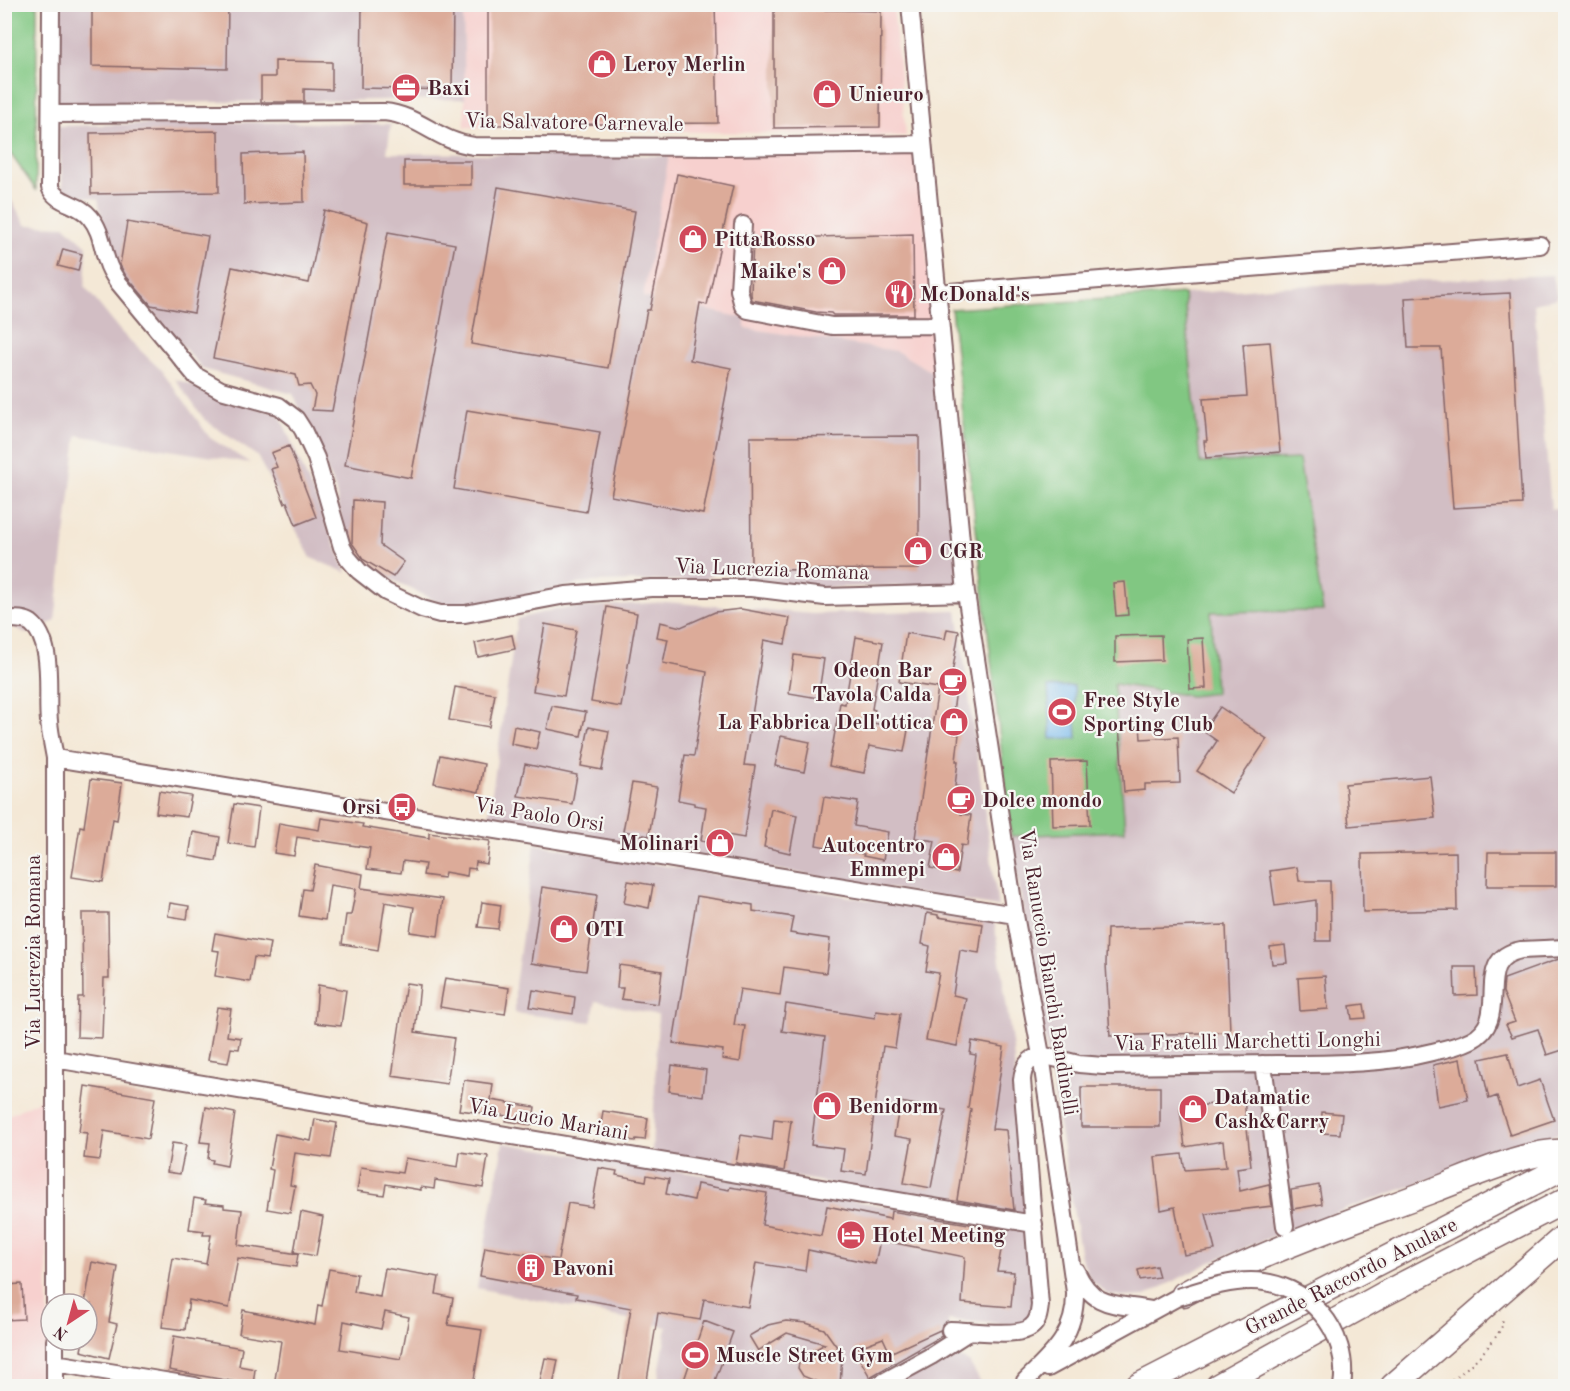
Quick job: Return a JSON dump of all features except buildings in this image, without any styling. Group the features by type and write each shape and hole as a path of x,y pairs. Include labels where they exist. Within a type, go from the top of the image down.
{"highway":[{"path":"1178,1297 1244,1264 1501,1165 1541,1154 1566,1152"},
{"name":"Grande Raccordo Anulare","path":"1138,1386 1566,1166"},
{"name":"Grande Raccordo Anulare","path":"1218,1386 1354,1310 1566,1200"},
{"path":"1393,1386 1566,1235"}],"street":[{"name":"Via Lucrezia Romana","path":"51,4 50,187 53,193 60,200 80,208 90,217 99,233 108,264 118,282 196,376 221,390 279,406 296,419 316,458 339,542 345,554 359,571 386,592 427,611 452,615 566,595 651,588 751,588 825,597 966,593"},
{"name":"Via Ranuccio Bianchi Bandinelli","path":"910,4 966,593 1016,915 1041,1055 1060,1180 1075,1304 1068,1331 1058,1349 1021,1384"},
{"name":"Via Salvatore Carnevale","path":"51,114 384,112 406,117 448,140 474,146 743,147 923,144"},
{"path":"742,225 739,290 743,306 748,310 832,326 940,325"},
{"path":"937,293 1540,245"},
{"name":"Via Lucrezia Romana","path":"9,619 30,622 38,631 44,644 47,657 48,721 55,758 55,1292"},
{"name":"Via Paolo Orsi","path":"55,758 1016,915"},
{"name":"Via Fratelli Marchetti Longhi","path":"1041,1055 1079,1064 1103,1066 1383,1062 1453,1047 1478,1036 1489,1023 1494,976 1502,958 1514,951 1566,948"},
{"path":"950,1329 1017,1333 1028,1330 1036,1322 1040,1305 1022,1080 1025,1065 1041,1055"},
{"name":"Via Lucio Mariani","path":"55,1059 1034,1224"},
{"path":"1263,1064 1285,1226"},
{"path":"1071,1262 1083,1286 1099,1300 1114,1305 1152,1310"},
{"path":"1021,1384 1178,1297 1227,1284 1251,1281 1272,1284 1297,1293 1315,1306 1332,1329 1340,1346 1344,1364 1342,1386"},
{"path":"876,1386 932,1356 970,1330"},
{"path":"53,1386 55,1352"},
{"path":"55,1364 195,1386"}],"path":[{"path":"1442,1386 1452,1381 1485,1350 1502,1326 1502,1291"}],"shaded area":[{"path":"60,5 463,5 465,99 56,104"},
{"path":"463,5 893,5 906,136 465,127"},
{"path":"231,122 391,124 387,153 669,156 643,297 745,318 745,328 896,351 939,376 960,585 801,588 741,582 723,568 703,580 589,582 454,610 391,579 348,552 335,488 293,394 203,369 113,268 98,199 63,192 58,126"},
{"path":"670,149 917,150 939,376 896,351 745,328 745,318 642,297"},
{"path":"4,188 26,225 65,226 87,246 85,287 121,332 163,372 210,438 250,463 77,435 55,621 26,634 10,625 4,625"},
{"path":"1553,275 1557,298 1534,304 1551,509 1566,510 1565,1131 1293,1228 1215,1260 1145,1296 1126,1297 1107,1294 1090,1279 1081,1257 1011,836 1125,831 1114,684 1191,696 1210,612 1322,611 1200,464 1184,294 1272,287"},
{"path":"175,379 280,415 347,573 311,558 257,456 205,420"},
{"path":"666,602 812,614 957,610 998,907 488,821 517,619 556,609"},
{"path":"535,844 994,921 1013,1049 1026,1217 652,1152 658,1015 596,1001 591,1022 515,1013 515,985"},
{"path":"45,1097 48,1292 39,1292 39,1352 49,1352 49,1380 36,1386 5,1386 5,1117"},
{"path":"503,1143 1025,1230 1035,1311 1027,1322 1021,1325 948,1320 950,1354 969,1362 983,1386 657,1386 667,1327 477,1288"}],"green space":[{"path":"4,5 37,5 36,190 5,146"},
{"path":"1184,294 1200,463 1299,459 1323,611 1211,612 1215,693 1191,696 1114,684 1125,831 1011,836 951,309"}],"water":[{"name":"Free Style Sporting Club","path":"1074,686 1077,738 1051,739 1048,687"}],"place":[{"name":"Leroy Merlin","path":"602,64"},
{"name":"Baxi","path":"406,88"},
{"name":"Unieuro","path":"827,94"},
{"name":"PittaRosso","path":"693,239"},
{"name":"Maike's","path":"832,271"},
{"name":"McDonald's","path":"899,294"},
{"name":"CGR","path":"918,551"},
{"name":"Odeon Bar Tavola Calda","path":"953,682"},
{"name":"Free Style Sporting Club","path":"1062,712"},
{"name":"La Fabbrica Dell'ottica","path":"954,722"},
{"name":"Dolce mondo","path":"961,800"},
{"name":"Orsi","path":"402,807"},
{"name":"Molinari","path":"720,843"},
{"name":"Autocentro Emmepi","path":"946,857"},
{"name":"OTI","path":"564,929"},
{"name":"Benidorm","path":"827,1106"},
{"name":"Datamatic Cash&Carry","path":"1193,1109"},
{"name":"Hotel Meeting","path":"851,1235"},
{"name":"Pavoni","path":"531,1268"},
{"name":"Muscle Street Gym","path":"695,1355"}]}
